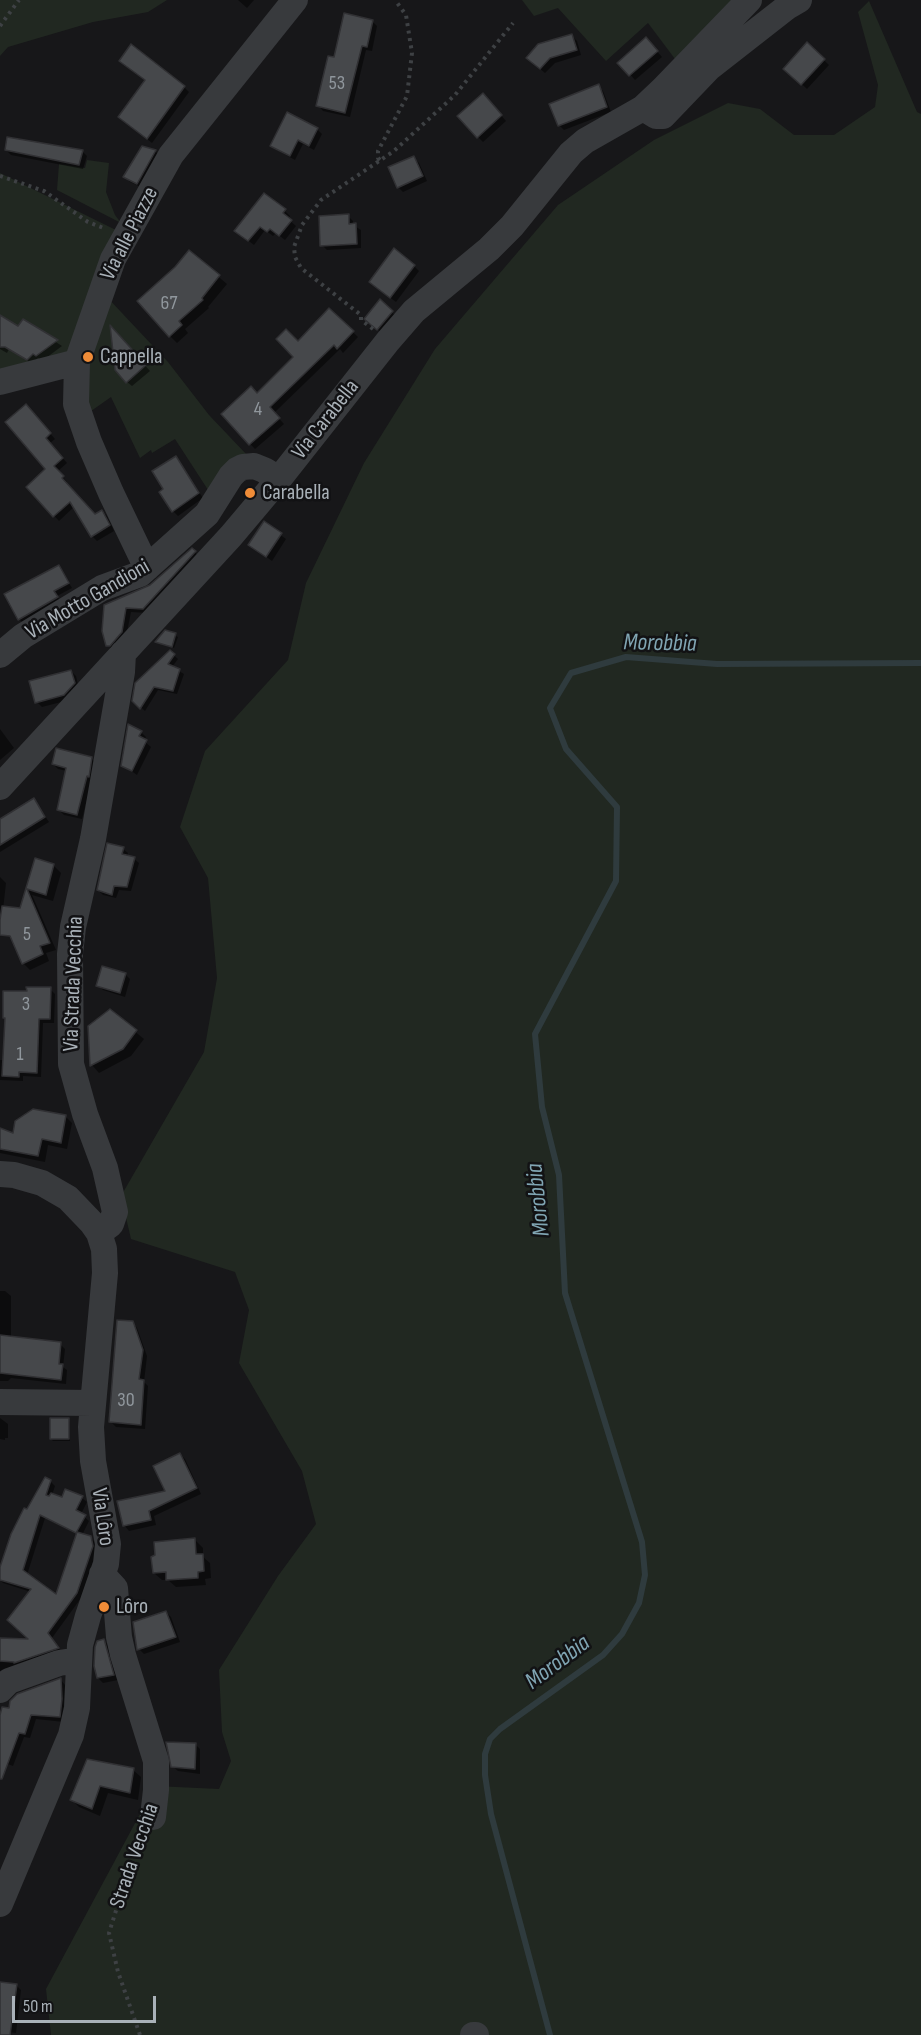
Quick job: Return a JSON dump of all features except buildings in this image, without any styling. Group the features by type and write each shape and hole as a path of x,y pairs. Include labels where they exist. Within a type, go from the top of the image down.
{"street":[{"name":"Via alle Piazze","path":"147,568 111,493 89,442 76,404 77,362 113,259 171,155 295,0"},
{"name":"Via Carabella","path":"0,787 279,479 388,341 420,305 489,249 506,232 571,153 585,141 642,108 749,0"},
{"path":"642,108 656,116 663,116 709,68 799,0"},
{"path":"0,382 77,362"},
{"name":"Via Motto Gandioni","path":"0,655 23,636 102,588 132,579 147,568 207,514 237,470 254,466 279,479"},
{"name":"Via Strada Vecchia","path":"99,1233 111,1224 115,1212 105,1168 85,1114 71,1064 70,954 72,927 93,839 122,672 123,653"},
{"name":"Via Lôro","path":"0,1174 28,1178 68,1198 85,1214 99,1233 104,1249 105,1261 91,1427 93,1461 108,1544 106,1564 83,1631 77,1708 71,1735 0,1904"},
{"path":"0,1402 92,1403"},
{"name":"Strada Vecchia","path":"102,1574 115,1588 119,1637 123,1655 156,1761 153,1817"},
{"path":"0,1690 9,1681 59,1663 79,1660"}],"path":[{"path":"0,26 19,0"},
{"path":"380,160 378,151 407,96 412,53 406,15 395,0"},
{"path":"388,341 361,320 361,315 301,268 295,257 294,247 302,225 321,200 394,151 455,95 513,23"},
{"path":"0,176 45,191 88,222 125,237"},
{"name":"Strada Vecchia","path":"140,2035 118,1972 109,1933 123,1888 153,1817"}],"shaded area":[{"path":"0,0 167,0 148,12 93,22 8,47 0,56"},
{"path":"522,0 735,0 695,45 675,59 648,23 606,61 558,8 534,16"},
{"path":"869,1 917,112 921,114 921,2035 51,2035 46,1989 155,1786 219,1789 231,1761 222,1732 219,1670 278,1576 316,1524 302,1471 239,1363 249,1310 235,1272 131,1239 121,1196 204,1052 217,978 208,878 180,827 205,751 288,660 306,583 364,463 435,349 558,205 654,140 728,103 760,109 794,135 834,135 875,107 878,85 858,12"},
{"path":"87,160 109,163 106,192 115,215 121,223 57,190 59,164 85,168"},
{"path":"0,173 120,232 77,362 0,382"},
{"path":"106,296 168,362 209,415 247,455 212,496 175,439 140,458 111,397 84,416 81,394"}],"waterway":[{"name":"Morobbia","path":"550,2035 491,1814 485,1775 485,1754 490,1739 500,1729 603,1655 622,1634 639,1603 645,1575 642,1542 565,1293 559,1175 542,1107 535,1034 616,881 617,807 566,749 550,708 571,673 626,657 717,664 921,663"}],"place":[{"name":"Cappella","path":"88,357"},
{"name":"Carabella","path":"250,493"},
{"name":"Lôro","path":"104,1607"}]}
